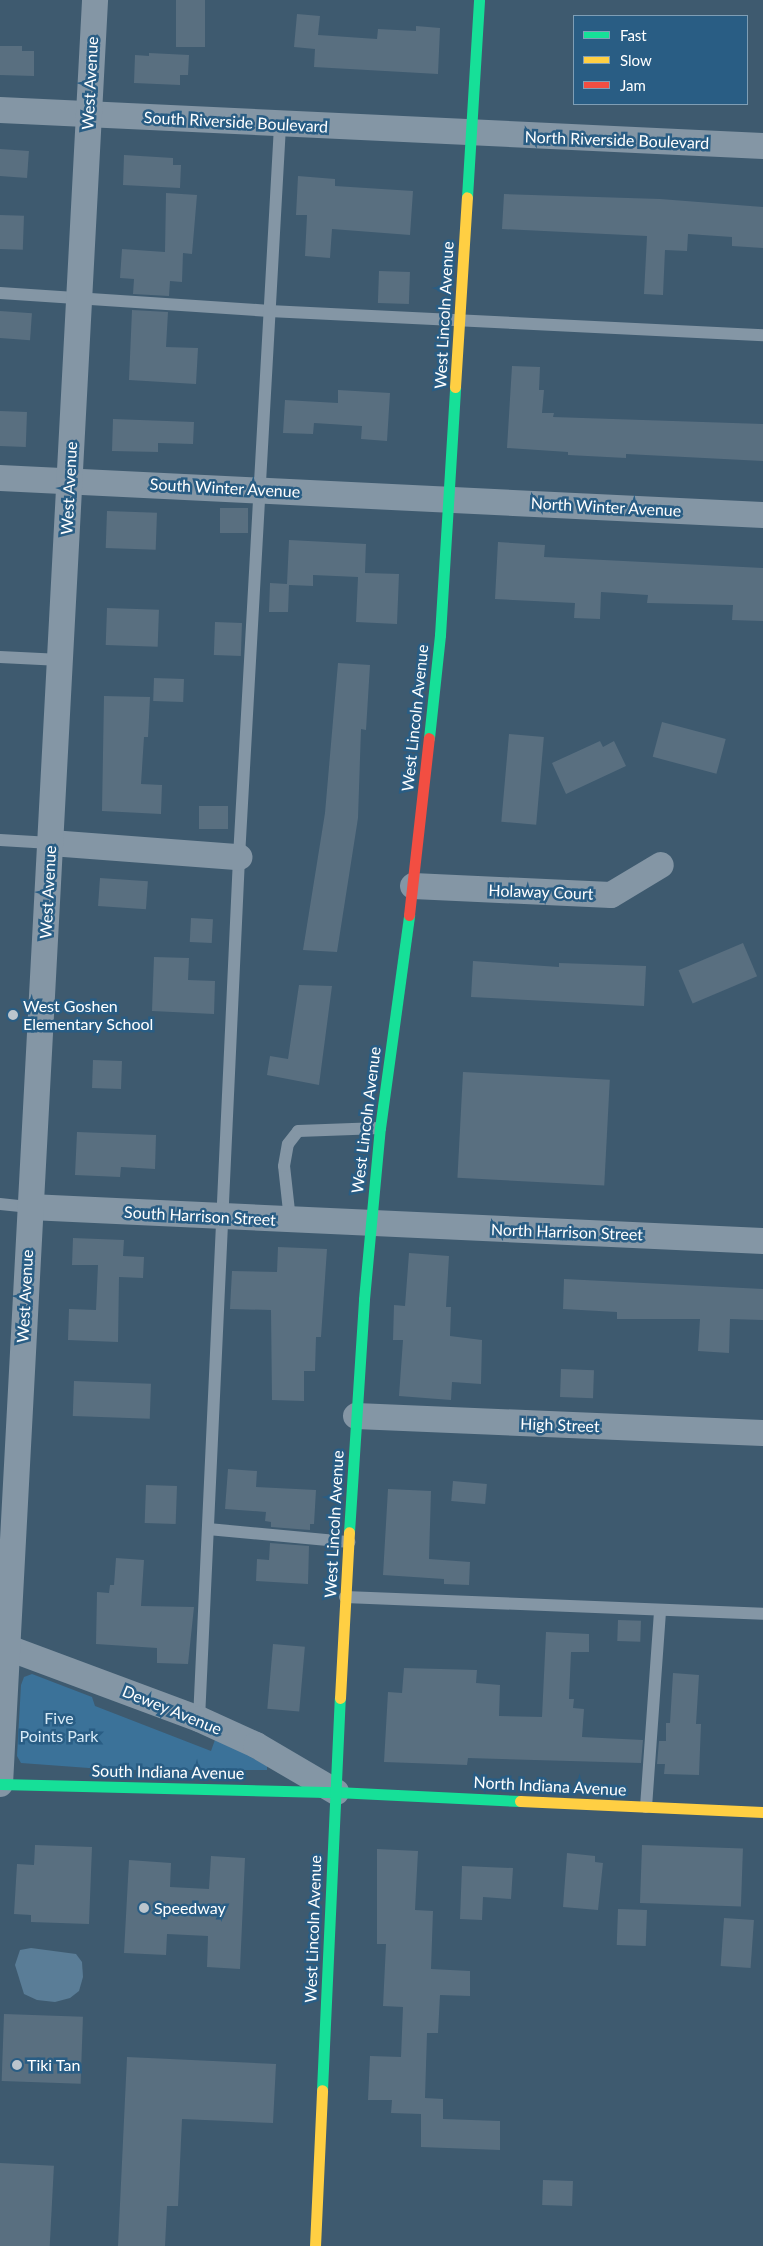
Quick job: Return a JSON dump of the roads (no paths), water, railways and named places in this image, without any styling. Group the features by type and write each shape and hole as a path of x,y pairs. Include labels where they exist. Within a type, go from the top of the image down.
{"street":[{"name":"West Avenue","path":"0,1784 3,1647 51,843 95,0"},
{"name":"West Lincoln Avenue","path":"315,2246 346,1597 356,1416 370,1223 380,1128 412,886 440,635 450,499 479,0"},
{"name":"South Riverside Boulevard","path":"0,110 471,134"},
{"name":"North Riverside Boulevard","path":"471,134 763,146"},
{"name":"South Winter Avenue","path":"0,478 450,499"},
{"name":"North Winter Avenue","path":"450,499 763,515"},
{"path":"51,843 239,857"},
{"name":"Holaway Court","path":"412,886 611,895 661,865"},
{"name":"South Harrison Street","path":"30,1207 224,1218 370,1223"},
{"name":"North Harrison Street","path":"370,1223 763,1241"},
{"name":"High Street","path":"356,1416 763,1433"},
{"name":"Dewey Avenue","path":"3,1647 199,1719 256,1745 336,1792"},
{"name":"South Indiana Avenue","path":"0,1784 336,1792"},
{"name":"North Indiana Avenue","path":"336,1792 763,1812"}],"lane":[{"path":"199,1719 224,1218 239,857 280,125"},
{"path":"0,293 269,311 763,335"},
{"path":"0,657 61,660"},
{"path":"0,840 51,843"},
{"path":"290,1220 284,1166 288,1144 298,1131 380,1128"},
{"path":"0,1204 30,1207"},
{"path":"208,1529 349,1542"},
{"path":"346,1597 763,1614"},
{"path":"646,1807 660,1610"}],"place":[{"name":"West Goshen Elementary School","path":"13,1015"},
{"name":"Speedway","path":"144,1908"},
{"name":"Tiki Tan","path":"17,2065"}],"park label":[{"name":"Five Points Park","path":"59,1727"}]}
